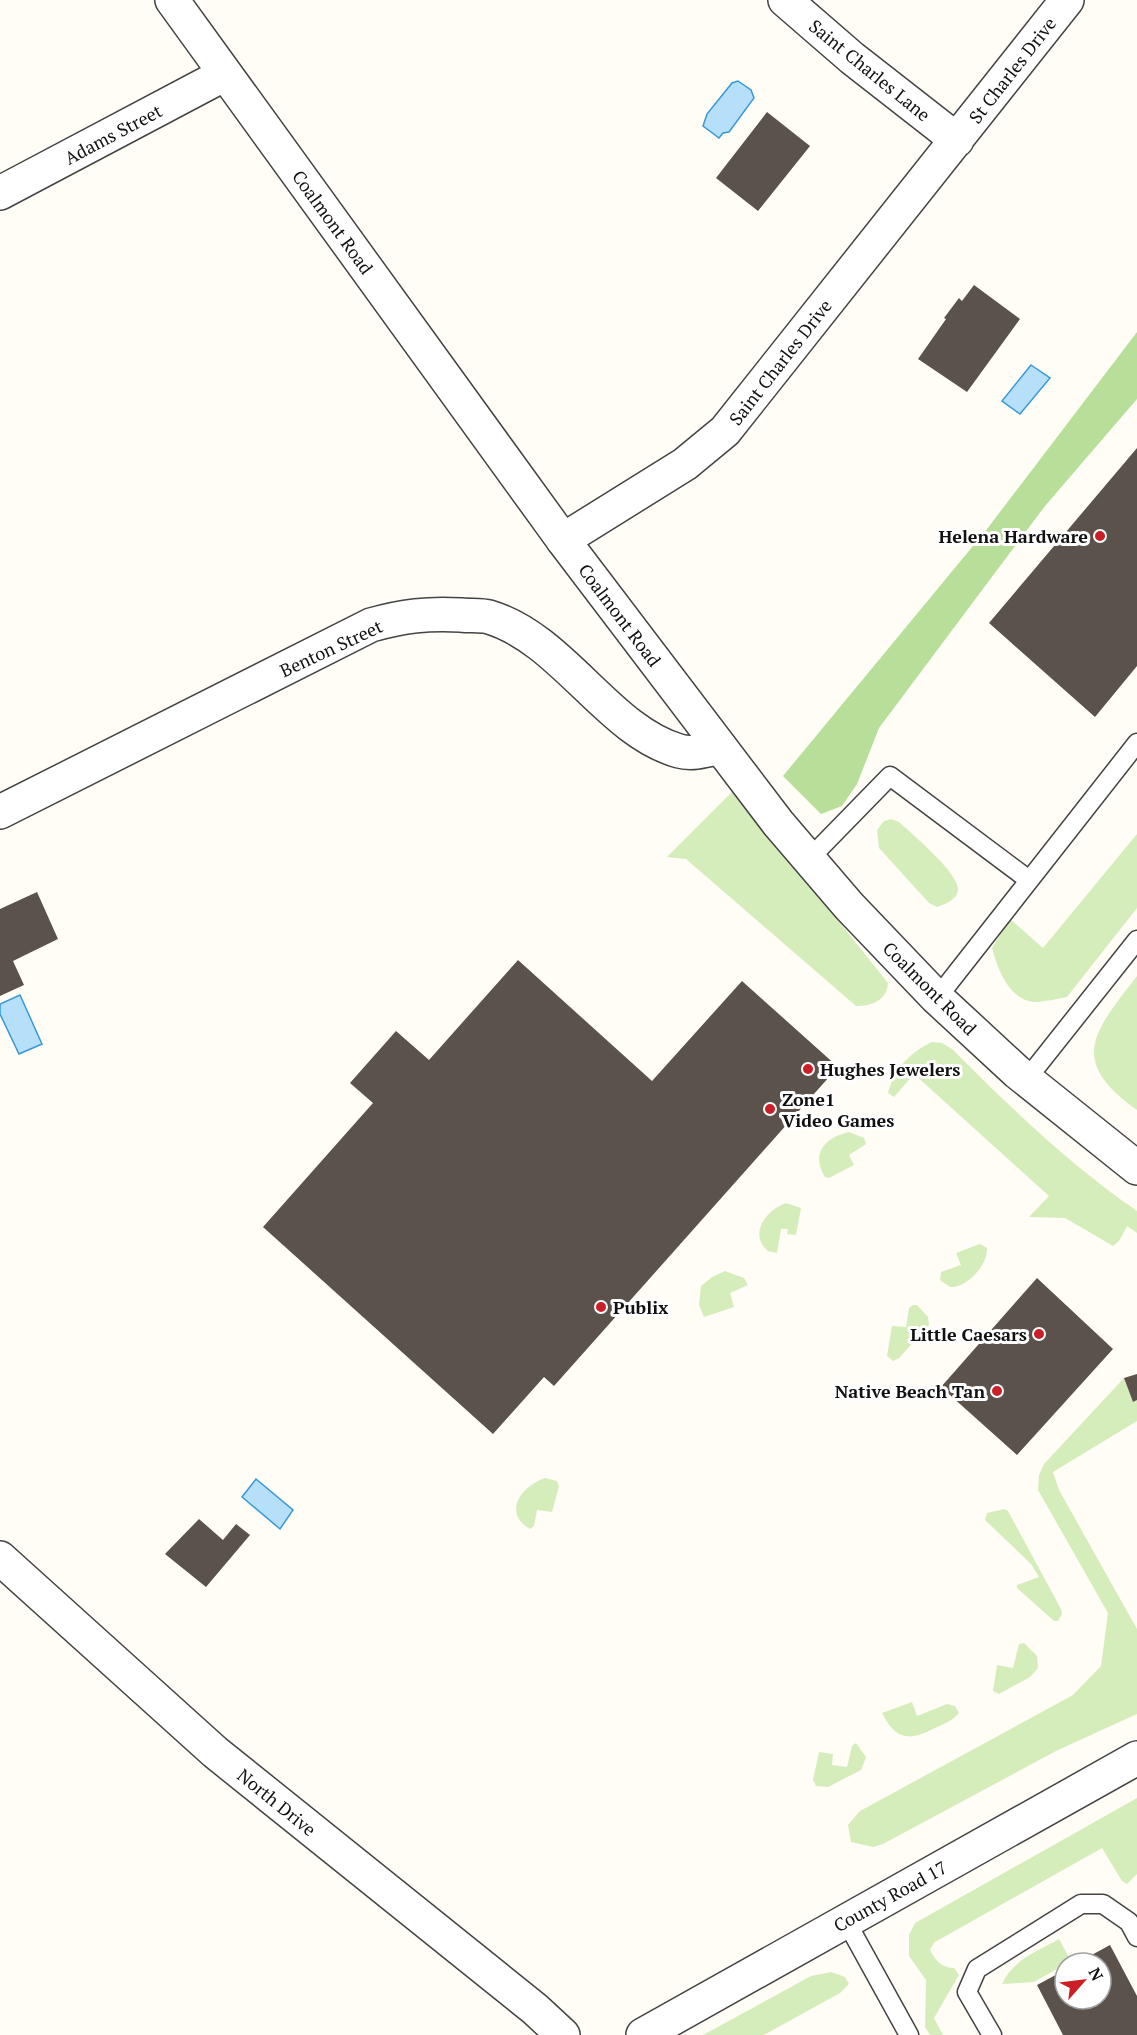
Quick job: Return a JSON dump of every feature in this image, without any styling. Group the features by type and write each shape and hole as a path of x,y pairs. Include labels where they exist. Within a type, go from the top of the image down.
{"street":[{"name":"Coalmont Road","path":"172,0 563,540 720,747 809,859 937,998 1026,1080 1137,1168"},
{"name":"Saint Charles Lane","path":"785,0 852,58 957,140"},
{"name":"St Charles Drive","path":"957,140 1067,0"},
{"name":"Adams Street","path":"0,193 225,74"},
{"name":"Saint Charles Drive","path":"563,540 684,464 725,431 957,140"},
{"name":"Benton Street","path":"0,812 371,625 408,615 429,613 488,617 515,629 540,644 623,718 658,742 681,752 698,752 720,747"},
{"name":"North Drive","path":"0,1558 215,1752 534,2009 563,2035"},
{"name":"County Road 17","path":"643,2035 1137,1758"}],"lane":[{"path":"937,998 1137,743"},
{"path":"809,859 890,776 1029,880"},
{"path":"1026,1080 1137,940"},
{"path":"992,2035 967,1992 977,1969 1081,1904 1103,1904 1129,1922 1137,1937"},
{"path":"846,1921 909,2035"}],"green space":[{"path":"1137,332 1137,399 1045,506 879,728 857,784 842,806 821,814 783,776 987,529"},
{"path":"734,790 888,983 885,994 877,1001 856,1006 686,859 667,857"},
{"path":"891,819 899,822 914,835 951,874 957,883 958,890 953,899 937,907 929,903 879,848 877,830 884,821"},
{"path":"1137,834 1137,908 1067,997 1038,1002 1020,997 1007,984 992,948 1010,919 1043,948"},
{"path":"1137,976 1137,1110 1115,1092 1101,1076 1095,1060 1095,1045 1109,1014"},
{"path":"932,1042 942,1043 952,1049 1064,1154 1137,1211 1137,1233 1127,1226 1119,1241 1113,1246 1065,1218 1029,1217 1049,1196 914,1074 894,1097 888,1093 904,1062 916,1051"},
{"path":"849,1132 864,1138 866,1144 849,1155 854,1165 829,1178 825,1177 819,1161 823,1147 833,1138"},
{"path":"786,1203 801,1208 796,1235 787,1234 788,1229 781,1229 777,1253 768,1251 760,1237 762,1223 772,1211"},
{"path":"980,1244 987,1248 986,1255 980,1268 969,1280 950,1287 940,1280 941,1272 961,1265 956,1253"},
{"path":"725,1271 744,1278 748,1285 730,1293 734,1307 704,1317 699,1305 701,1286 712,1277"},
{"path":"917,1305 928,1317 929,1325 899,1358 893,1361 887,1356 892,1326 906,1327 909,1308"},
{"path":"1124,1378 1133,1402 1137,1400 1137,1421 1053,1472 1059,1490 1137,1629 1137,1714 1058,1750 883,1844 873,1847 851,1842 848,1825 860,1811 1073,1695 1101,1666 1108,1613 1038,1490 1039,1475 1044,1464"},
{"path":"545,1478 557,1481 559,1486 552,1512 537,1510 534,1526 530,1529 517,1515 518,1500 529,1487"},
{"path":"1004,1509 1008,1511 1061,1609 1062,1614 1058,1621 1054,1621 1017,1588 1017,1585 1039,1577 1031,1564 985,1520 987,1513"},
{"path":"1024,1643 1037,1656 1038,1668 1030,1677 999,1694 993,1691 997,1665 1013,1668 1019,1644"},
{"path":"912,1702 917,1716 947,1704 955,1706 959,1713 948,1722 926,1732 904,1736 893,1729 882,1713"},
{"path":"856,1743 866,1757 861,1770 828,1787 816,1786 813,1780 819,1752 833,1754 832,1765 847,1767 852,1746"},
{"path":"1137,1798 1137,1874 1127,1884 1122,1881 1102,1848 935,1942 930,1949 934,1957 942,1965 954,1968 959,1975 934,2018 943,2035 930,2035 925,2027 926,1980 909,1956 909,1935 915,1923"},
{"path":"1059,1939 1066,1951 1053,1951 1053,1971 1034,1982 1002,1984 1019,1962"},
{"path":"831,1972 845,1977 849,1984 840,1993 764,2035 703,2035 811,1976"}],"water":[{"path":"738,81 751,90 754,98 729,132 723,133 719,138 703,126 707,114 732,83"},
{"path":"1031,365 1050,378 1020,414 1002,401"},
{"path":"20,995 42,1044 19,1054 0,1014 0,1004"},
{"path":"256,1479 293,1510 280,1529 242,1497"}],"building":[{"path":"767,112 810,146 758,211 716,178"},
{"path":"974,285 1020,319 967,392 918,359 959,298 962,301"},
{"name":"Helena Hardware","path":"1137,448 1137,666 1095,717 989,623"},
{"path":"37,892 58,939 13,961 24,985 0,996 0,909"},
{"path":"518,960 652,1081 742,981 838,1067 554,1386 544,1377 493,1434 263,1227 373,1103 350,1083 396,1031 429,1060"},
{"path":"1037,1278 1113,1349 1017,1455 941,1387"},
{"path":"1137,1374 1137,1400 1133,1402 1124,1378"},
{"path":"199,1519 223,1540 236,1524 250,1535 206,1587 165,1554"},
{"path":"1110,1945 1137,1996 1137,2035 1063,2035 1037,1985 1053,1976 1053,2011 1113,2011 1113,1951 1099,1951"}],"place":[{"name":"Helena Hardware","path":"1100,536"},
{"name":"Hughes Jewelers","path":"808,1069"},
{"name":"Zone1 Video Games","path":"770,1109"},
{"name":"Publix","path":"601,1307"},
{"name":"Little Caesars","path":"1039,1334"},
{"name":"Native Beach Tan","path":"997,1391"}]}
